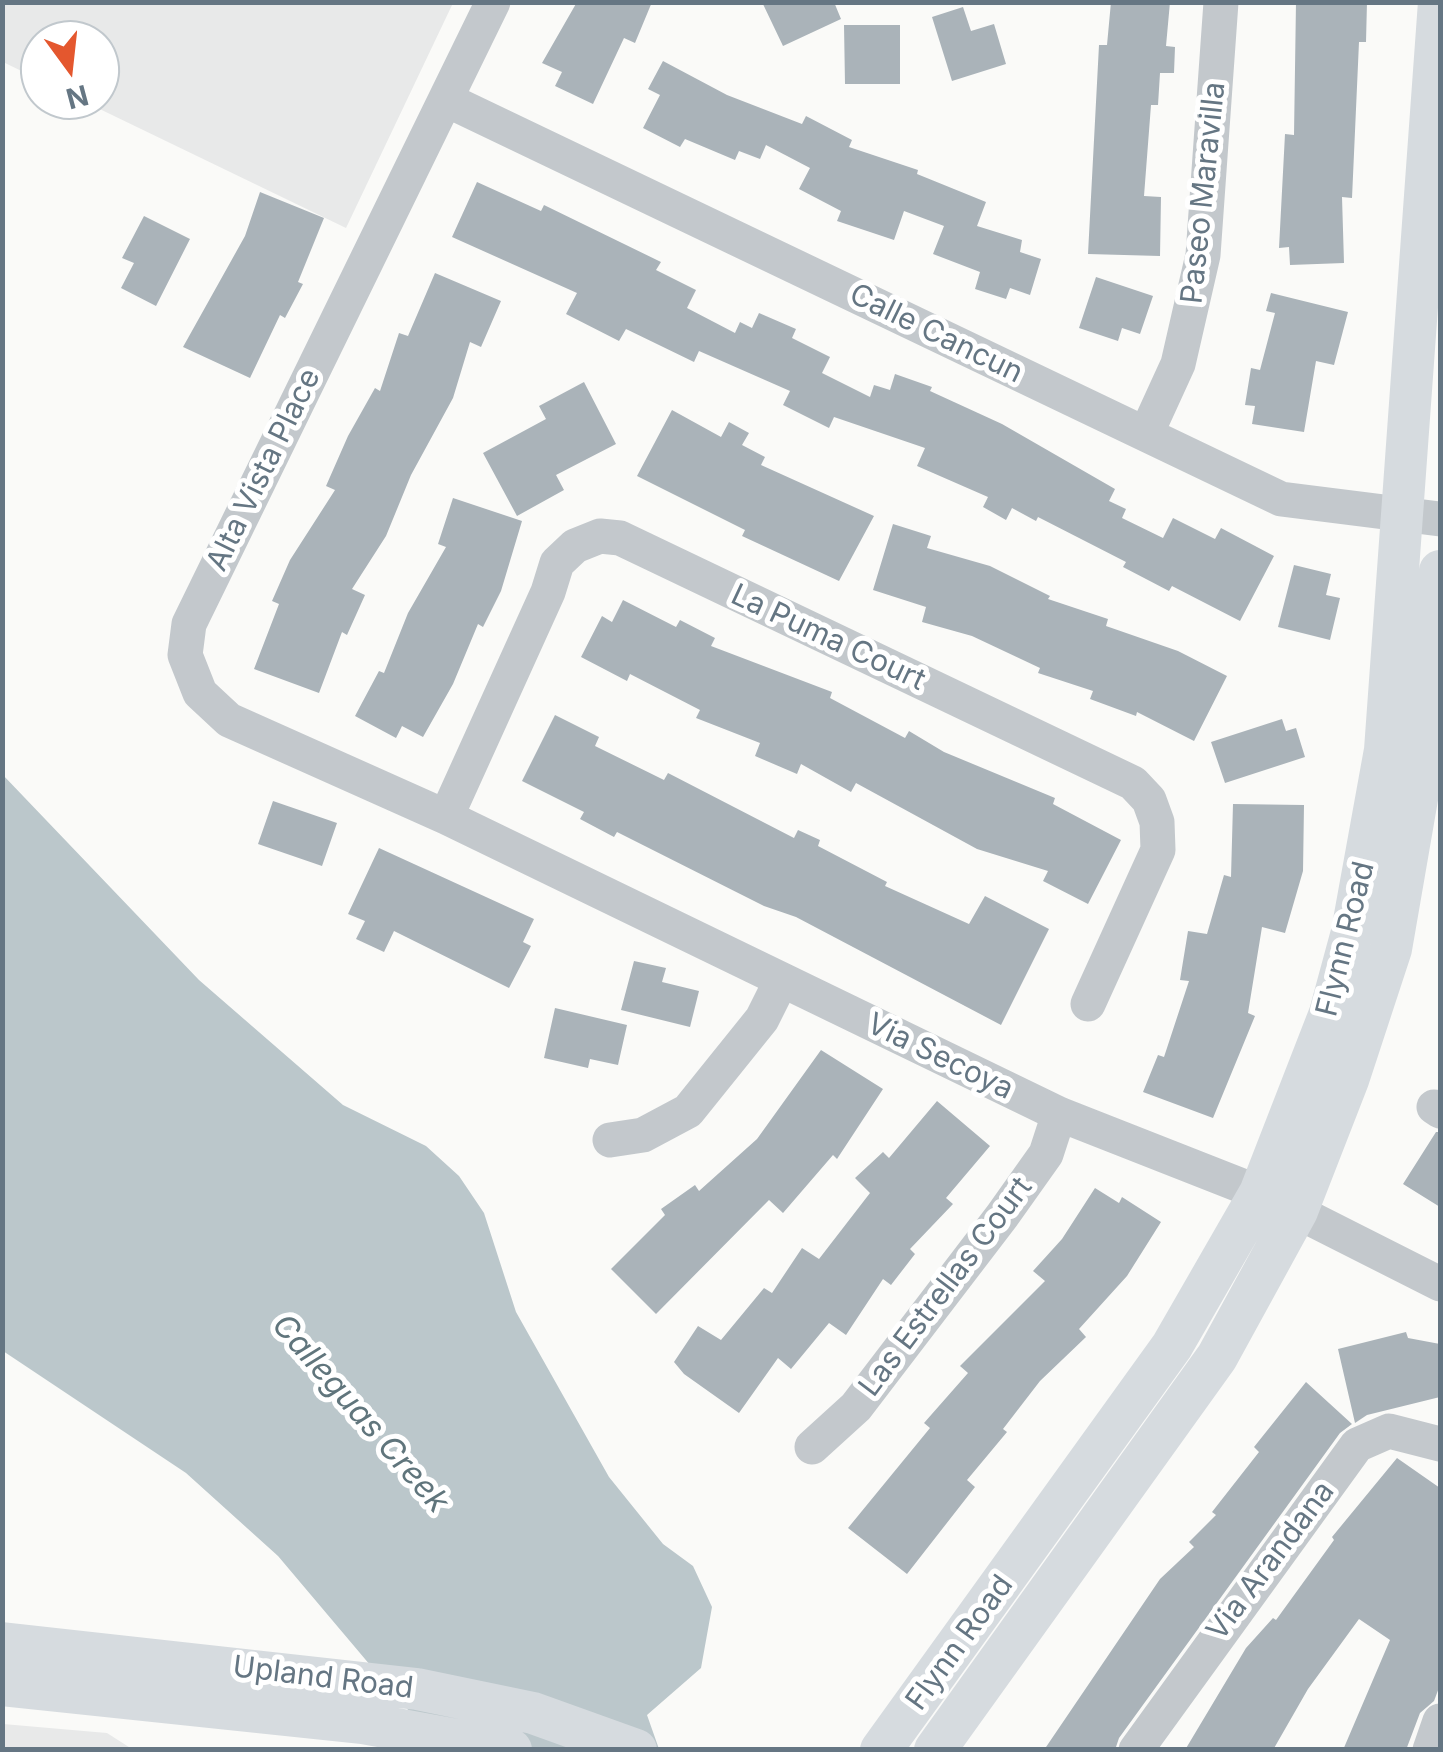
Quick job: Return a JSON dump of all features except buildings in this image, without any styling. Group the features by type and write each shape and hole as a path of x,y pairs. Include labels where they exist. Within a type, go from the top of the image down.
{"main road":[{"name":"Flynn Road","path":"935,1750 1217,1357 1279,1202 1305,1085 1352,932 1422,518 1439,2"},
{"name":"Flynn Road","path":"881,1750 1279,1202 1348,1080 1391,949 1423,764 1440,571"},
{"name":"Upland Road","path":"2,1643 341,1679 497,1704 636,1750"},
{"name":"Upland Road","path":"2,1685 363,1723 512,1750"}],"street":[{"name":"Alta Vista Place","path":"446,817 230,720 200,693 185,655 189,624 493,2"},
{"name":"Paseo Maravilla","path":"1146,434 1178,364 1200,274 1221,2"},
{"name":"Calle Cancun","path":"446,100 1281,499 1422,518"},
{"name":"La Puma Court","path":"446,817 548,592 557,563 575,546 600,536 620,538 1133,783 1149,800 1157,822 1158,850 1088,1004"},
{"name":"Via Secoya","path":"446,817 1060,1114 1279,1202 1440,1284"},
{"path":"610,1140 643,1134 688,1111 762,1019 781,981"},
{"name":"Las Estrellas Court","path":"812,1447 856,1406 1002,1216 1046,1154 1060,1114"},
{"name":"Via Arandana","path":"1136,1750 1358,1445 1389,1431 1440,1444"},
{"path":"1430,1750 1440,1721"}],"shaded area":[{"path":"3,2 453,3 346,228 120,119 120,20 20,20 20,70 3,62"},
{"path":"3,1724 107,1733 132,1749 3,1749"}],"water":[{"name":"Calleguas Creek","path":"2,774 199,980 343,1105 426,1146 459,1176 484,1213 516,1312 609,1477 663,1544 693,1566 712,1607 701,1668 647,1715 659,1749 441,1749 278,1556 186,1473 3,1351"}]}
